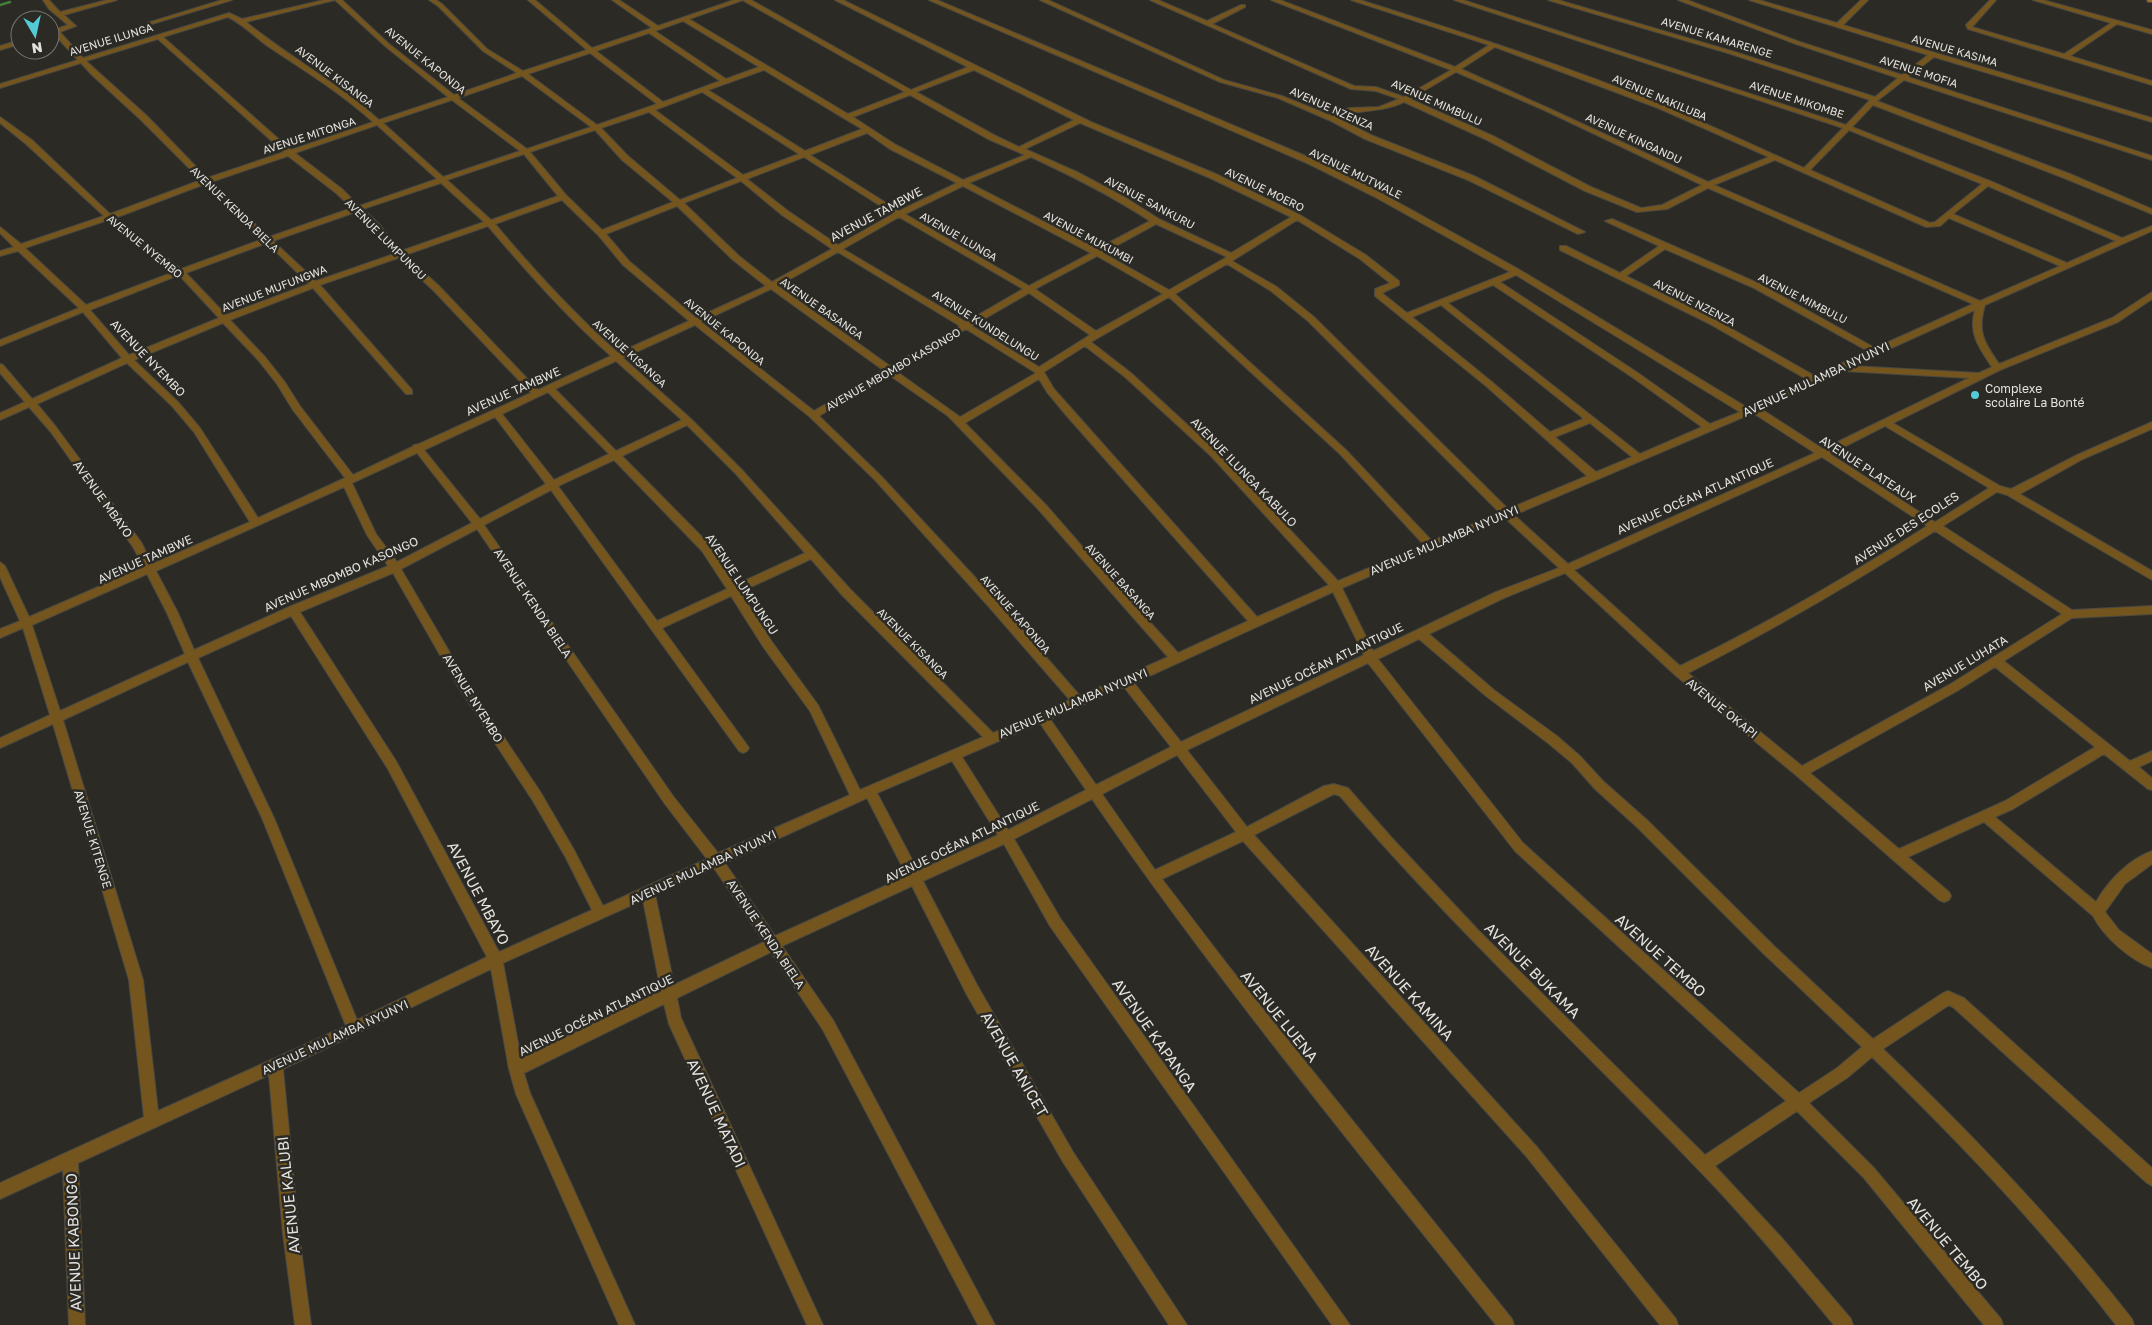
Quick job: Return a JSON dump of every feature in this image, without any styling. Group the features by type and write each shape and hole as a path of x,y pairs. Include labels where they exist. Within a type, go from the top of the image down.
{"street":[{"path":"46,0 55,10"},
{"path":"60,14 114,0"},
{"path":"150,23 229,0"},
{"path":"241,21 332,0"},
{"name":"AVENUE KAPONDA","path":"338,0 387,45 525,151 562,197 600,233 626,263 813,415 878,478 994,605 1078,702"},
{"name":"AVENUE BASANGA","path":"432,0 440,5 484,50 523,74 597,128 625,158 679,204 736,258 772,286 891,370 959,422 1042,507 1176,658"},
{"path":"531,0 592,51 662,105"},
{"path":"615,0 725,81"},
{"name":"AVENUE MITONGA","path":"0,254 109,217 206,181 291,154 654,30 713,6 740,0"},
{"name":"AVENUE SANKURU","path":"746,0 909,93 1028,156 1082,179 1123,200 1156,221 1229,259 1274,289 1311,319 1506,513"},
{"name":"AVENUE MOERO","path":"838,0 1080,120 1213,176 1297,217 1363,257 1396,282 1378,293 1594,476"},
{"name":"AVENUE MUTWALE","path":"932,0 1312,162 1378,195 1517,272 1751,410"},
{"name":"AVENUE NZENZA","path":"1042,0 1222,81 1280,96 1368,136 1471,178 1581,232"},
{"name":"AVENUE MIMBULU","path":"1153,0 1353,88 1383,90 1490,138 1588,189 1634,209 1649,211 1664,207 1708,185 1774,158"},
{"name":"AVENUE KINGANDU","path":"1274,0 1456,70 1546,109 1708,185 1981,304"},
{"name":"AVENUE NAKILUBA","path":"1354,0 1494,45 1660,107 1928,225 1937,224 1948,215"},
{"name":"AVENUE MIKOMBE","path":"1457,0 1849,128 1986,183 2122,241"},
{"name":"AVENUE KAMARENGE","path":"1551,0 1725,50 1873,100 2067,176 2152,212"},
{"name":"AVENUE MOFIA","path":"1681,0 1798,43 2152,158"},
{"name":"AVENUE KASIMA","path":"1752,0 2152,120"},
{"path":"1838,26 1865,0"},
{"path":"1993,0 1968,26 1970,28 2152,83"},
{"path":"2036,0 2152,32"},
{"path":"1206,24 1243,6"},
{"path":"60,14 72,26 60,30"},
{"name":"AVENUE KISANGA","path":"229,15 241,21 264,40 355,102 489,222 533,274 616,357 688,421 739,472 811,555 991,738"},
{"name":"AVENUE ILUNGA","path":"0,86 229,15"},
{"name":"AVENUE MUKUMBI","path":"684,19 762,68 961,184 1096,252 1170,294 1343,452 1430,545"},
{"path":"2067,56 2116,22"},
{"name":"AVENUE LUMPUNGU","path":"158,36 291,154 339,191 376,226 398,253 436,288 537,394"},
{"name":"AVENUE KENDA BIELA","path":"60,40 94,74 144,118 206,181 314,284 409,392"},
{"path":"1329,117 1350,110 1384,108 1404,100 1456,70 1494,45"},
{"path":"1805,171 1849,128 1873,100 1933,54"},
{"path":"847,117 975,67"},
{"path":"0,343 85,309 268,241 525,151 597,128 762,68"},
{"name":"AVENUE ILUNGA","path":"703,90 899,214 1029,290 1096,335"},
{"name":"AVENUE KUNDELUNGU","path":"650,109 711,153 785,213 838,249 968,326 1040,373 1050,390 1069,413 1255,622"},
{"name":"AVENUE NYEMBO","path":"0,120 29,142 109,217 125,227 181,273 276,377 296,408 349,480 372,535 395,568 463,685 537,797 570,854 600,914"},
{"path":"1018,150 1080,120"},
{"path":"600,233 679,204 740,177 867,130"},
{"name":"AVENUE TAMBWE","path":"0,634 150,571 417,447 550,389 772,286 899,214 961,184 1028,156"},
{"path":"1986,183 1948,215 2067,266"},
{"name":"AVENUE MUFUNGWA","path":"0,417 128,359 314,284 562,197"},
{"path":"959,422 1040,373 1096,335 1170,294 1297,217"},
{"name":"AVENUE MBOMBO KASONGO","path":"813,415 1096,252 1156,221"},
{"name":"AVENUE MIMBULU","path":"1609,221 1757,286 1875,351"},
{"name":"AVENUE NYEMBO","path":"0,228 18,248 85,309 128,359 175,404 197,430 256,523"},
{"name":"AVENUE MULAMBA NYUNYI","path":"0,1191 354,1029 496,960 863,794 1126,681 1430,545 1751,410 1875,351 2152,228"},
{"path":"1619,277 1664,246"},
{"name":"AVENUE NZENZA","path":"1563,248 1710,321 1815,380"},
{"path":"1407,316 1517,272"},
{"path":"1494,282 1635,375 1709,428"},
{"name":"AVENUE OCÉAN ATLANTIQUE","path":"516,1069 773,944 916,880 1006,837 1178,749 1500,595 1568,568 1821,454 1997,368 2115,320 2152,295"},
{"path":"1442,302 1638,457"},
{"path":"1981,304 1976,319 1977,338 1997,368"},
{"name":"AVENUE ILUNGA KABULO","path":"1085,342 1128,374 1214,454 1336,586"},
{"name":"AVENUE MBAYO","path":"0,367 53,429 137,545 181,628 191,656 268,818 354,1029"},
{"path":"1841,368 1981,376"},
{"name":"AVENUE LUMPUNGU","path":"550,389 706,548 733,592 814,708 863,794"},
{"name":"AVENUE PLATEAUX","path":"1751,410 2070,614"},
{"path":"496,412 552,485 743,748"},
{"path":"1548,436 1587,421 1588,418"},
{"name":"AVENUE MBOMBO KASONGO","path":"0,743 293,610 395,568 552,485 688,421"},
{"path":"1885,422 1996,488 2011,493 2152,576"},
{"path":"2011,493 2028,487 2080,457 2152,425"},
{"name":"AVENUE KENDA BIELA","path":"417,447 479,525 669,800 716,860 828,1025 987,1325"},
{"name":"AVENUE DES ECOLES","path":"1679,672 1752,636 1877,563 1996,488"},
{"name":"AVENUE OKAPI","path":"1506,513 1679,672 1801,772 1944,896"},
{"path":"654,627 811,555"},
{"name":"AVENUE KITENGE","path":"0,566 26,623 57,716 136,980 152,1122"},
{"name":"AVENUE TEMBO","path":"1336,586 1370,657 1519,847 1797,1101 1869,1173 1995,1325"},
{"name":"AVENUE MBAYO","path":"293,610 392,765 496,960 516,1069 523,1094 627,1325"},
{"name":"AVENUE LUHATA","path":"1801,772 1953,688 2070,614 2152,610"},
{"path":"1420,633 1498,700 1553,738 1576,757 1599,785 1873,1047 1989,1165 2071,1256 2126,1325"},
{"path":"1996,661 2152,785"},
{"name":"AVENUE KAMINA","path":"1126,681 1245,834 1531,1151 1670,1325"},
{"name":"AVENUE LUENA","path":"1042,717 1096,792 1152,877 1225,973 1506,1325"},
{"path":"1898,855 2009,805 2105,747"},
{"name":"AVENUE KAPANGA","path":"954,755 1006,837 1055,922 1342,1325"},
{"path":"2130,766 2152,756"},
{"name":"AVENUE BUKAMA","path":"1152,877 1245,834 1328,790 1337,789 1344,792 1393,852 1704,1164 1778,1246 1845,1325"},
{"name":"AVENUE ANICET","path":"863,794 916,880 972,990 1068,1157 1179,1325"},
{"path":"1985,816 2098,912 2102,921 2115,935 2152,962"},
{"path":"2098,912 2108,894 2128,870 2152,857"},
{"name":"AVENUE MATADI","path":"648,892 674,1019 815,1325"},
{"path":"1704,1164 1842,1073 1873,1047 1945,999 1956,1001 2152,1178"},
{"name":"AVENUE KALUBI","path":"275,1065 290,1225 303,1325"},
{"name":"AVENUE KABONGO","path":"70,1159 77,1325"}],"waterway":[{"path":"0,5 10,2"}],"place":[{"name":"Complexe scolaire La Bonté","path":"1975,395"}]}
